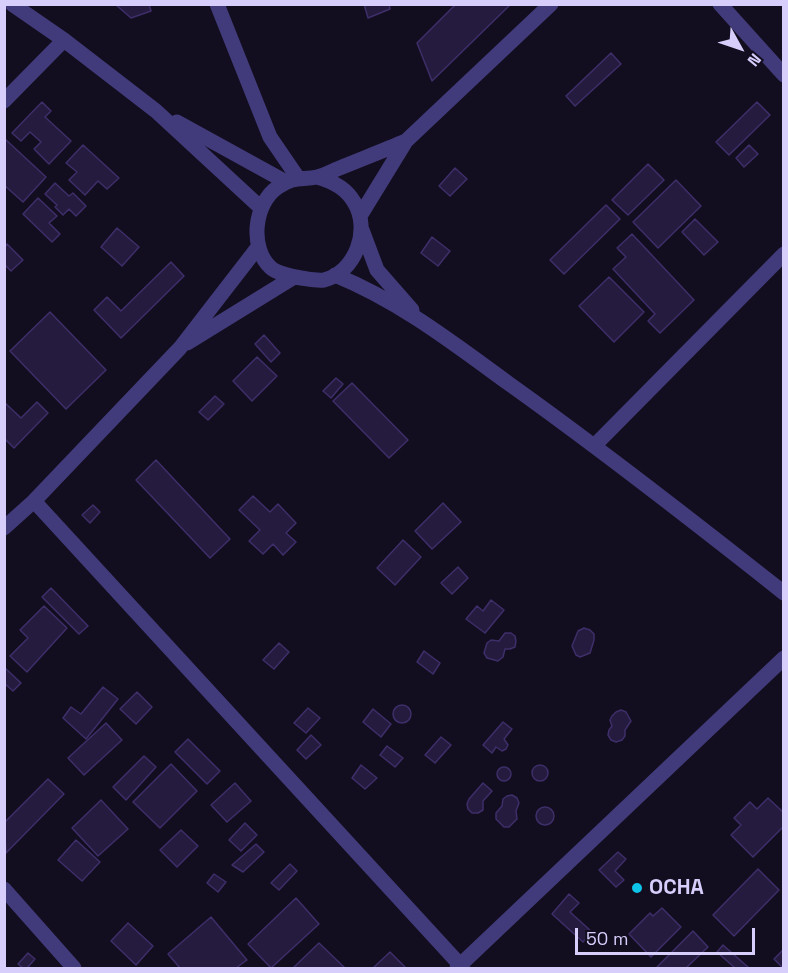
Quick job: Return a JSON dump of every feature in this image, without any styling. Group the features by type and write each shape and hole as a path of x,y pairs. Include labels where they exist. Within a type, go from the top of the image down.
{"street":[{"path":"12,4 64,40 156,111 261,208"},
{"path":"217,4 270,137 292,180"},
{"path":"406,141 317,177 292,180 276,188 261,208 256,228 258,246 271,268 294,277 322,280 346,267 360,243 361,223 406,141 551,4"},
{"path":"720,4 783,75"},
{"path":"4,101 64,40"},
{"path":"156,111 292,180"},
{"path":"317,177 332,181 354,202 377,270 422,321"},
{"path":"4,528 34,501 180,348 258,246"},
{"path":"595,445 783,254"},
{"path":"335,275 365,287 422,321 595,445 783,593"},
{"path":"180,348 294,277"},
{"path":"34,501 460,968 783,658"},
{"path":"8,900 74,969"}],"building":[{"path":"115,4 149,4 151,11 131,18"},
{"path":"364,4 389,4 390,9 368,18"},
{"path":"456,4 511,4 432,81 417,43"},
{"path":"611,53 621,64 575,106 566,96"},
{"path":"42,102 51,111 45,117 71,141 49,164 34,149 41,142 30,132 21,141 12,133"},
{"path":"757,102 770,115 729,155 716,142"},
{"path":"5,139 46,177 23,202 4,185"},
{"path":"83,145 119,178 107,189 98,181 85,195 69,180 77,172 66,163"},
{"path":"749,145 758,154 744,167 736,158"},
{"path":"648,164 664,180 628,215 612,200"},
{"path":"455,168 467,179 450,196 439,186"},
{"path":"676,180 701,206 658,248 633,222"},
{"path":"55,183 69,196 73,193 86,206 76,216 69,209 63,215 55,207 57,205 45,194"},
{"path":"38,198 57,216 49,223 60,234 52,242 23,214"},
{"path":"606,205 620,219 564,274 550,260"},
{"path":"695,219 718,242 704,255 682,232"},
{"path":"117,228 139,247 122,266 101,247"},
{"path":"632,234 694,300 660,333 648,321 655,314 613,269 626,257 617,248"},
{"path":"432,237 450,251 438,266 421,253"},
{"path":"7,244 23,260 11,271 4,264 4,247"},
{"path":"171,262 184,276 121,338 94,310 107,297 121,311"},
{"path":"609,277 644,312 614,342 579,306"},
{"path":"50,312 106,370 66,409 10,351"},
{"path":"264,335 280,353 271,362 255,344"},
{"path":"257,357 277,376 252,401 233,381"},
{"path":"336,378 343,384 331,398 323,391"},
{"path":"352,383 408,440 389,458 333,401"},
{"path":"215,396 224,404 208,420 199,412"},
{"path":"4,402 21,418 37,402 48,413 14,448 4,438"},
{"path":"156,460 230,539 210,558 136,480"},
{"path":"253,496 270,512 278,504 296,523 286,533 296,542 283,555 273,544 263,554 249,541 260,530 239,510"},
{"path":"443,503 461,522 432,549 415,531"},
{"path":"93,505 100,512 90,523 82,515"},
{"path":"403,540 421,557 395,585 377,568"},
{"path":"458,567 468,578 452,594 441,583"},
{"path":"51,588 88,626 79,634 42,597"},
{"path":"491,600 504,610 485,633 466,619 477,606 483,611"},
{"path":"44,606 67,628 27,672 10,656 28,638 20,630"},
{"path":"584,628 594,634 594,640 590,653 580,657 576,655 572,646 578,631"},
{"path":"505,633 515,636 515,647 505,649 503,657 498,661 487,658 484,653 487,643 491,640 499,641"},
{"path":"279,643 289,652 274,669 263,660"},
{"path":"424,651 440,663 433,674 417,662"},
{"path":"4,667 21,683 13,691 4,683"},
{"path":"103,687 118,699 86,739 63,718 71,707 81,714"},
{"path":"137,692 152,707 136,724 120,709"},
{"path":"402,705 408,708 411,714 408,720 402,723 396,720 393,714 396,708"},
{"path":"308,708 320,718 306,733 294,723"},
{"path":"373,709 391,724 381,737 363,722"},
{"path":"621,710 626,712 631,721 625,730 625,736 616,742 608,735 612,726 610,720 616,712"},
{"path":"503,722 512,729 504,739 508,745 502,751 496,747 492,753 483,745"},
{"path":"106,723 122,740 84,775 68,758"},
{"path":"311,735 321,745 306,759 297,750"},
{"path":"441,737 451,745 435,763 425,755"},
{"path":"188,739 220,771 207,784 175,752"},
{"path":"387,746 403,758 395,767 380,755"},
{"path":"144,756 156,767 126,800 113,787"},
{"path":"171,764 197,791 160,828 133,802"},
{"path":"361,765 377,778 365,789 352,778"},
{"path":"537,765 543,765 548,773 546,779 537,781 532,776 532,770"},
{"path":"504,767 509,769 511,774 509,779 504,781 499,779 497,774 499,769"},
{"path":"48,779 64,794 6,853 4,823"},
{"path":"235,783 251,801 227,822 211,805"},
{"path":"483,783 492,791 483,801 483,810 472,813 467,804"},
{"path":"512,795 519,803 516,811 517,819 509,827 504,827 496,819 496,813 502,806 503,799"},
{"path":"768,798 784,813 784,826 753,857 731,835 741,825 734,818 750,802 757,809"},
{"path":"101,800 128,829 98,856 72,828"},
{"path":"541,807 549,807 554,812 552,823 541,825 536,820 536,812"},
{"path":"245,823 257,835 241,851 229,840"},
{"path":"181,830 198,846 177,867 160,850"},
{"path":"76,840 100,862 82,881 58,860"},
{"path":"256,844 264,852 243,872 232,865"},
{"path":"618,852 626,859 615,871 624,880 616,887 599,870"},
{"path":"290,864 297,871 279,890 271,883"},
{"path":"758,869 779,890 734,936 713,915"},
{"path":"214,874 226,882 218,892 207,883"},
{"path":"569,894 579,903 570,912 592,932 583,942 552,914"},
{"path":"296,898 319,924 271,968 248,944"},
{"path":"662,908 681,927 651,957 629,934 650,913 653,916"},
{"path":"211,917 247,960 236,968 180,968 168,954"},
{"path":"128,923 153,946 136,965 111,941"},
{"path":"693,931 708,947 686,968 658,968 657,967"},
{"path":"319,943 345,968 293,968"},
{"path":"723,945 749,968 735,968 717,952"},
{"path":"784,949 784,968 783,968 774,959"},
{"path":"390,952 406,968 373,968"},
{"path":"28,953 35,959 27,968 23,968 18,964"}],"place":[{"name":"OCHA","path":"637,888"}]}
